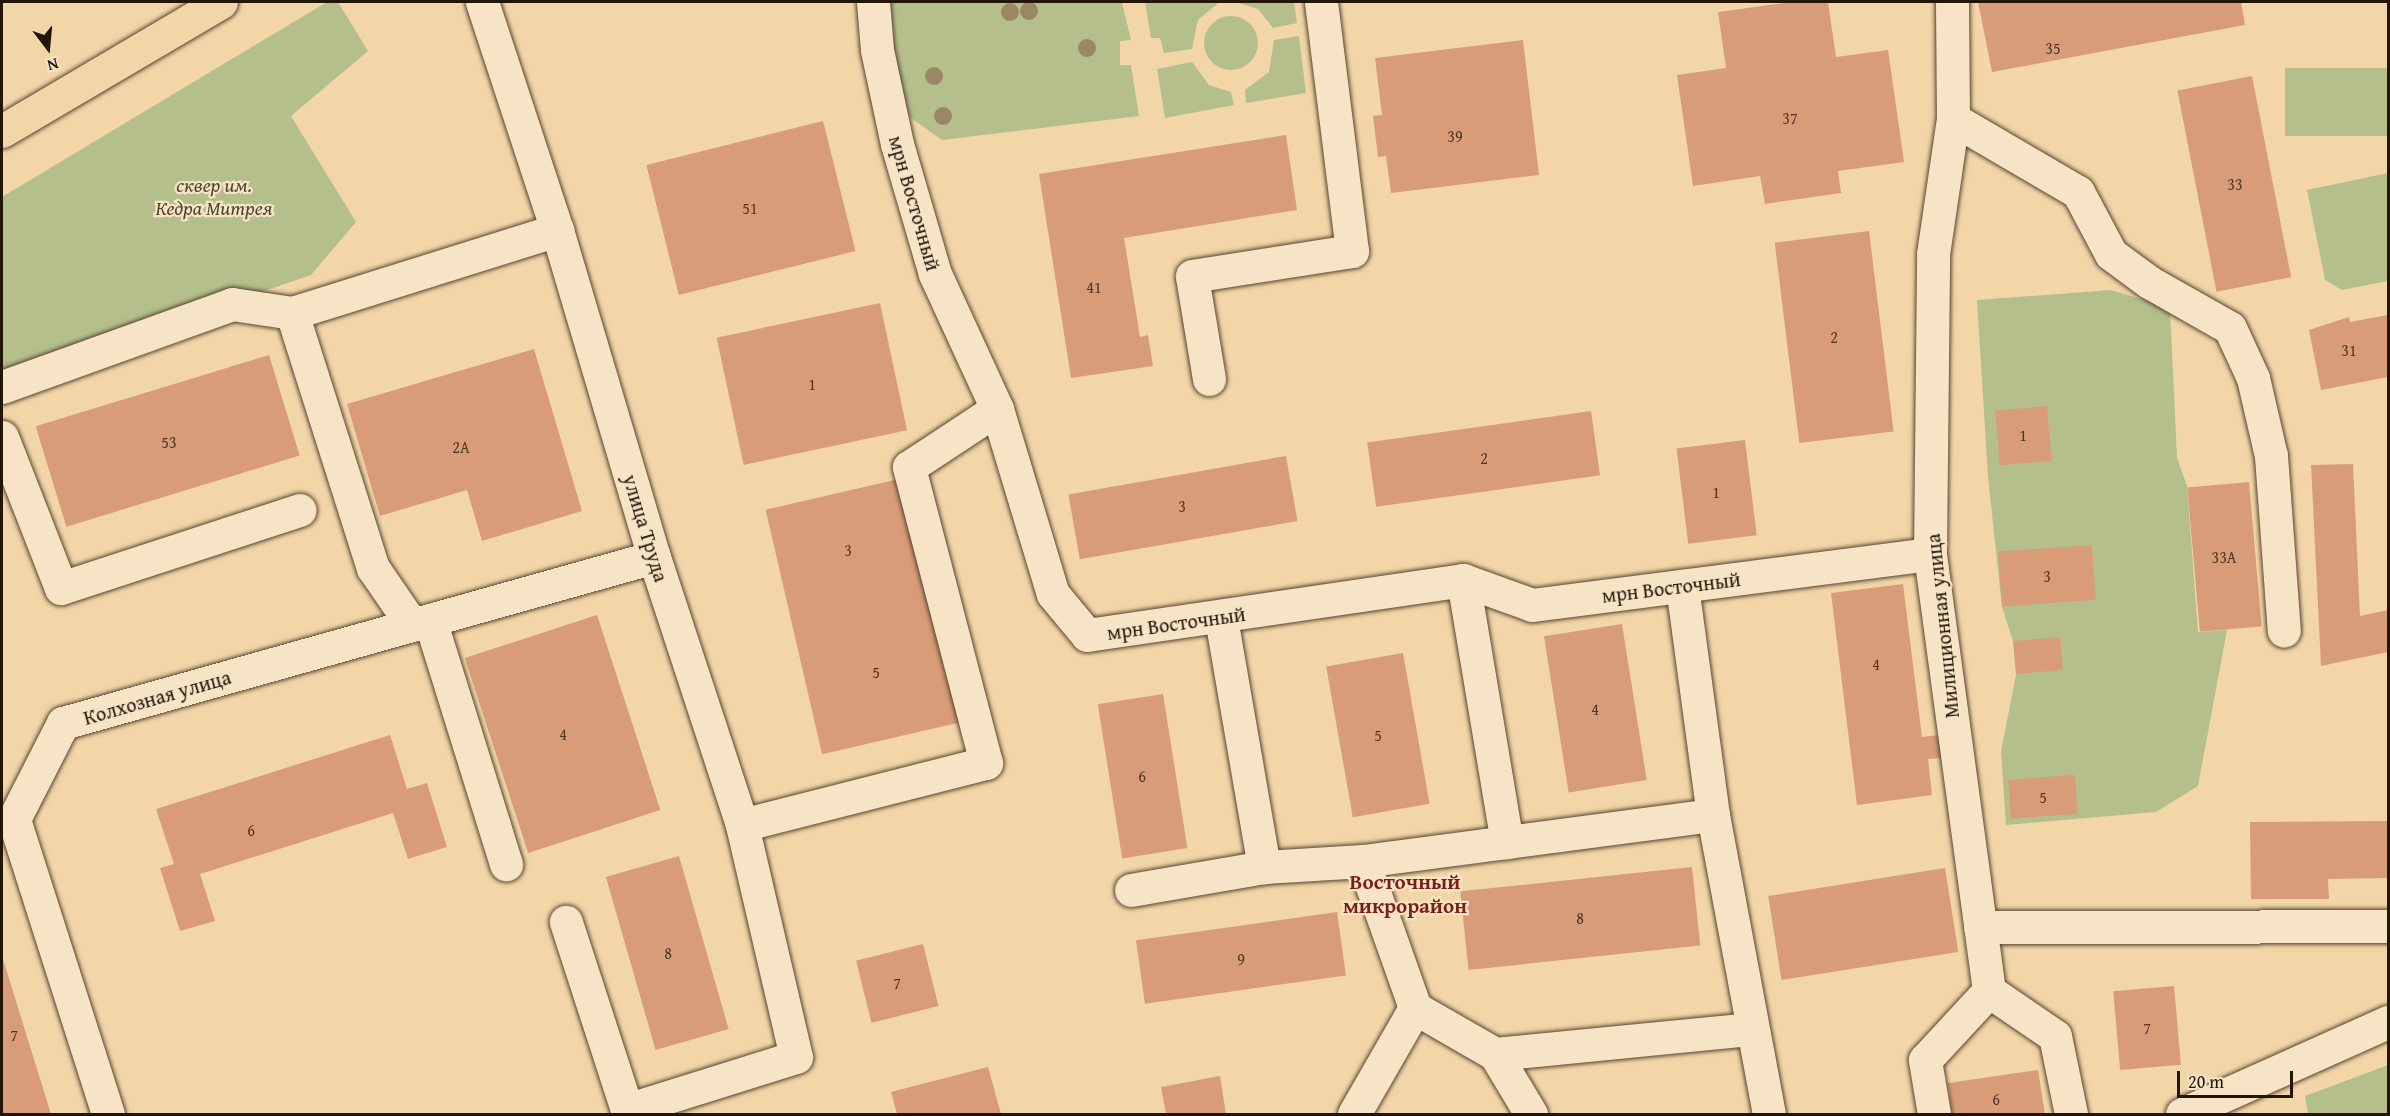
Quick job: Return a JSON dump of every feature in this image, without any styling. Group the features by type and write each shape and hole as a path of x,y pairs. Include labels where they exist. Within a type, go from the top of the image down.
{"main road":[{"path":"2,131 221,2"}],"street":[{"name":"улица Труда","path":"482,2 557,230 654,557 742,825 796,1058 627,1110 566,922"},
{"name":"мрн Восточный","path":"873,2 877,50 897,144 935,274 997,409 1053,594 1087,635 1221,618 1463,580 1532,604 1930,554"},
{"path":"1209,379 1192,276 1352,251 1321,2"},
{"name":"Милиционная улица","path":"1952,2 1953,119 1933,254 1930,554 1989,991"},
{"path":"1953,119 2078,192 2111,254 2149,282 2230,328 2253,378 2271,456 2284,631"},
{"path":"2,387 232,304 292,314 557,230"},
{"path":"292,314 374,568 421,622 506,864"},
{"path":"742,825 987,763 909,467 997,409"},
{"path":"2,437 61,588 300,510"},
{"name":"Колхозная улица","path":"108,1114 8,821 63,723 654,557"},
{"path":"1463,580 1507,842"},
{"path":"1682,586 1713,815 1768,1114"},
{"path":"1221,618 1264,867"},
{"path":"1131,890 1264,867 1363,861 1713,815"},
{"path":"1363,861 1415,1008 1495,1054 1531,1114"},
{"path":"1980,927 2388,926"},
{"path":"1934,1114 1925,1060 1989,991 2055,1036 2071,1114"},
{"path":"1354,1114 1415,1008"},
{"path":"2182,1114 2388,1022"},
{"path":"1495,1054 1752,1029"}],"green space":[{"name":"сквер им. Кедра Митрея","path":"327,2 338,2 368,51 291,116 356,222 311,275 2,381 2,197"},
{"path":"890,2 1122,2 1131,40 1120,41 1120,65 1131,65 1139,116 942,140 911,118 900,98 888,7"},
{"path":"1145,2 1217,2 1217,4 1198,20 1192,49 1164,53 1160,38 1151,38"},
{"path":"1236,2 1294,2 1297,23 1273,28 1258,9"},
{"path":"1226,16 1236,16 1246,20 1254,28 1258,43 1254,58 1246,66 1236,70 1226,70 1216,66 1208,58 1204,48 1204,38 1208,28 1216,20"},
{"path":"1299,36 1306,93 1246,103 1245,90 1269,72 1274,40"},
{"path":"1192,62 1209,85 1231,92 1234,105 1165,118 1157,69"},
{"path":"2285,68 2388,68 2388,136 2285,136"},
{"path":"2388,173 2388,281 2342,290 2325,280 2307,190"},
{"path":"2111,290 2170,308 2177,458 2187,486 2198,632 2227,630 2198,786 2156,812 2006,825 2001,751 2016,675 2013,641 2002,607 1988,477 1977,300"},
{"path":"2388,1065 2388,1114 2308,1114 2305,1096"}],"building":[{"path":"1791,2 1828,2 1836,57 1888,50 1904,162 1838,171 1841,193 1765,204 1760,176 1693,186 1677,75 1726,68 1718,12"},
{"path":"1978,2 2241,2 2245,25 1992,72"},
{"path":"1523,40 1539,175 1391,193 1386,156 1378,157 1373,116 1382,115 1375,58"},
{"path":"2252,76 2291,277 2217,292 2177,91"},
{"path":"823,121 855,251 679,295 646,165"},
{"path":"1286,135 1297,210 1124,238 1140,337 1148,335 1153,366 1071,378 1039,174"},
{"path":"1869,231 1894,431 1799,443 1775,243"},
{"path":"880,303 907,430 744,465 717,338"},
{"path":"2388,315 2388,377 2321,390 2309,330 2349,317 2350,322"},
{"path":"534,349 582,511 482,541 467,490 380,516 347,404"},
{"path":"269,355 300,455 66,527 36,426"},
{"path":"2047,406 2052,461 2000,465 1995,411"},
{"path":"1591,411 1600,475 1376,507 1367,442"},
{"path":"1745,440 1757,535 1688,544 1677,448"},
{"path":"1286,456 1297,521 1080,559 1068,494"},
{"path":"2353,464 2360,616 2388,610 2388,652 2321,666 2311,465"},
{"path":"903,478 959,723 822,754 766,510"},
{"path":"2249,482 2262,626 2200,632 2187,487"},
{"path":"2092,545 2096,600 2002,606 1998,552"},
{"path":"1903,584 1922,737 1939,735 1942,758 1928,759 1932,795 1857,805 1831,593"},
{"path":"597,615 660,810 528,853 465,658"},
{"path":"1622,624 1647,780 1569,792 1544,636"},
{"path":"2060,637 2063,670 2016,674 2013,641"},
{"path":"1403,653 1430,804 1353,817 1326,667"},
{"path":"1163,694 1187,848 1122,858 1098,704"},
{"path":"390,735 407,789 427,783 447,847 408,859 393,813 200,874 215,921 180,931 160,868 174,864 156,809"},
{"path":"2075,775 2078,814 2011,819 2008,780"},
{"path":"2388,821 2388,878 2328,879 2329,899 2251,899 2250,822"},
{"path":"679,856 729,1029 656,1050 606,877"},
{"path":"1692,867 1700,946 1469,970 1460,891"},
{"path":"1945,868 1958,952 1782,980 1768,896"},
{"path":"1337,912 1346,975 1145,1004 1136,940"},
{"path":"923,944 938,1006 872,1023 856,961"},
{"path":"2,956 51,1114 2,1114"},
{"path":"2174,986 2181,1065 2120,1070 2113,991"},
{"path":"988,1067 1001,1114 897,1114 891,1092"},
{"path":"2038,1070 2045,1114 1952,1114 1948,1083"},
{"path":"1220,1076 1226,1114 1166,1114 1161,1087"}],"district":[{"name":"Восточный микрорайон","path":"1405,894"}]}
